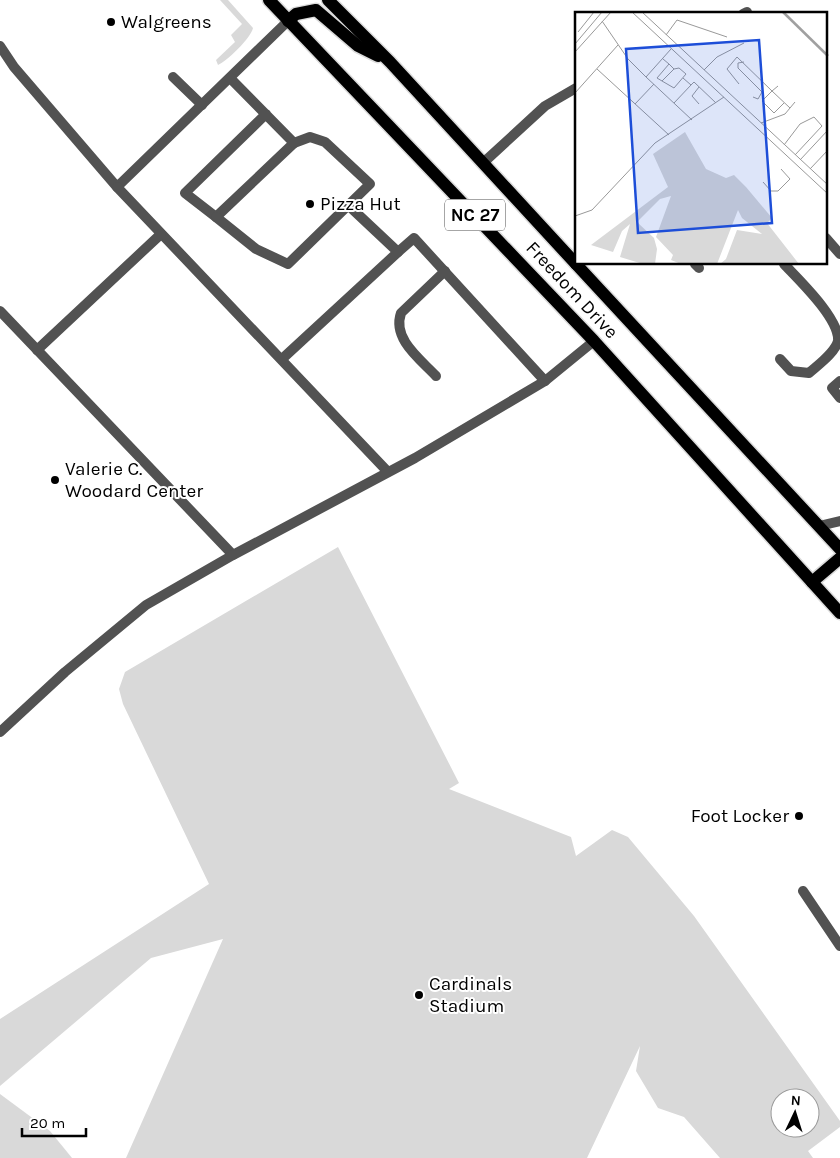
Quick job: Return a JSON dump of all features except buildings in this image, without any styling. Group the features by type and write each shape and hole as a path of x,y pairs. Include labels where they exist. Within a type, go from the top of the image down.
{"main road":[{"name":"Freedom Drive","path":"269,0 594,341 840,613"},
{"name":"Freedom Drive","path":"328,0 390,62 575,263"},
{"path":"288,21 296,14 316,10 358,46 390,62"},
{"name":"Freedom Drive","path":"577,265 840,549"},
{"path":"812,582 840,558"}],"lane":[{"path":"117,187 288,21"},
{"path":"0,46 14,67 117,187 388,472"},
{"path":"173,77 202,105"},
{"path":"230,78 294,143"},
{"path":"483,163 545,106 575,89"},
{"path":"216,217 294,143 310,137 326,142 370,184 288,264 256,249 185,193 266,114"},
{"path":"348,205 398,252"},
{"path":"37,350 161,234"},
{"path":"282,359 414,238 545,381"},
{"path":"828,240 840,254"},
{"path":"780,359 791,371 809,373 824,360 838,342 838,327 831,315 785,265"},
{"path":"436,376 402,338 398,329 398,321 401,313 445,271"},
{"path":"0,311 232,555"},
{"path":"0,732 65,672 146,605 232,555 415,458 545,381 594,341"},
{"path":"840,381 832,388 840,398"},
{"path":"819,526 840,521"},
{"path":"802,892 840,946"}],"shaded area":[{"path":"220,0 228,0 253,28 238,49 218,65 216,60 235,42 231,35 242,24"},
{"path":"338,547 459,783 449,789 571,837 576,856 612,830 628,837 694,916 816,1088 770,1088 770,1138 820,1138 820,1093 840,1121 840,1127 808,1151 813,1158 720,1158 684,1117 658,1108 636,1071 640,1046 587,1158 126,1158 223,939 151,958 0,1086 0,1019 209,884 123,704 119,689 125,672"},
{"path":"0,1094 50,1131 72,1158 0,1158"}],"place":[{"name":"Walgreens","path":"111,22"},
{"name":"Pizza Hut","path":"310,204"},
{"name":"Valerie C. Woodard Center","path":"55,480"},
{"name":"Foot Locker","path":"799,816"},
{"name":"Cardinals Stadium","path":"419,995"}]}
